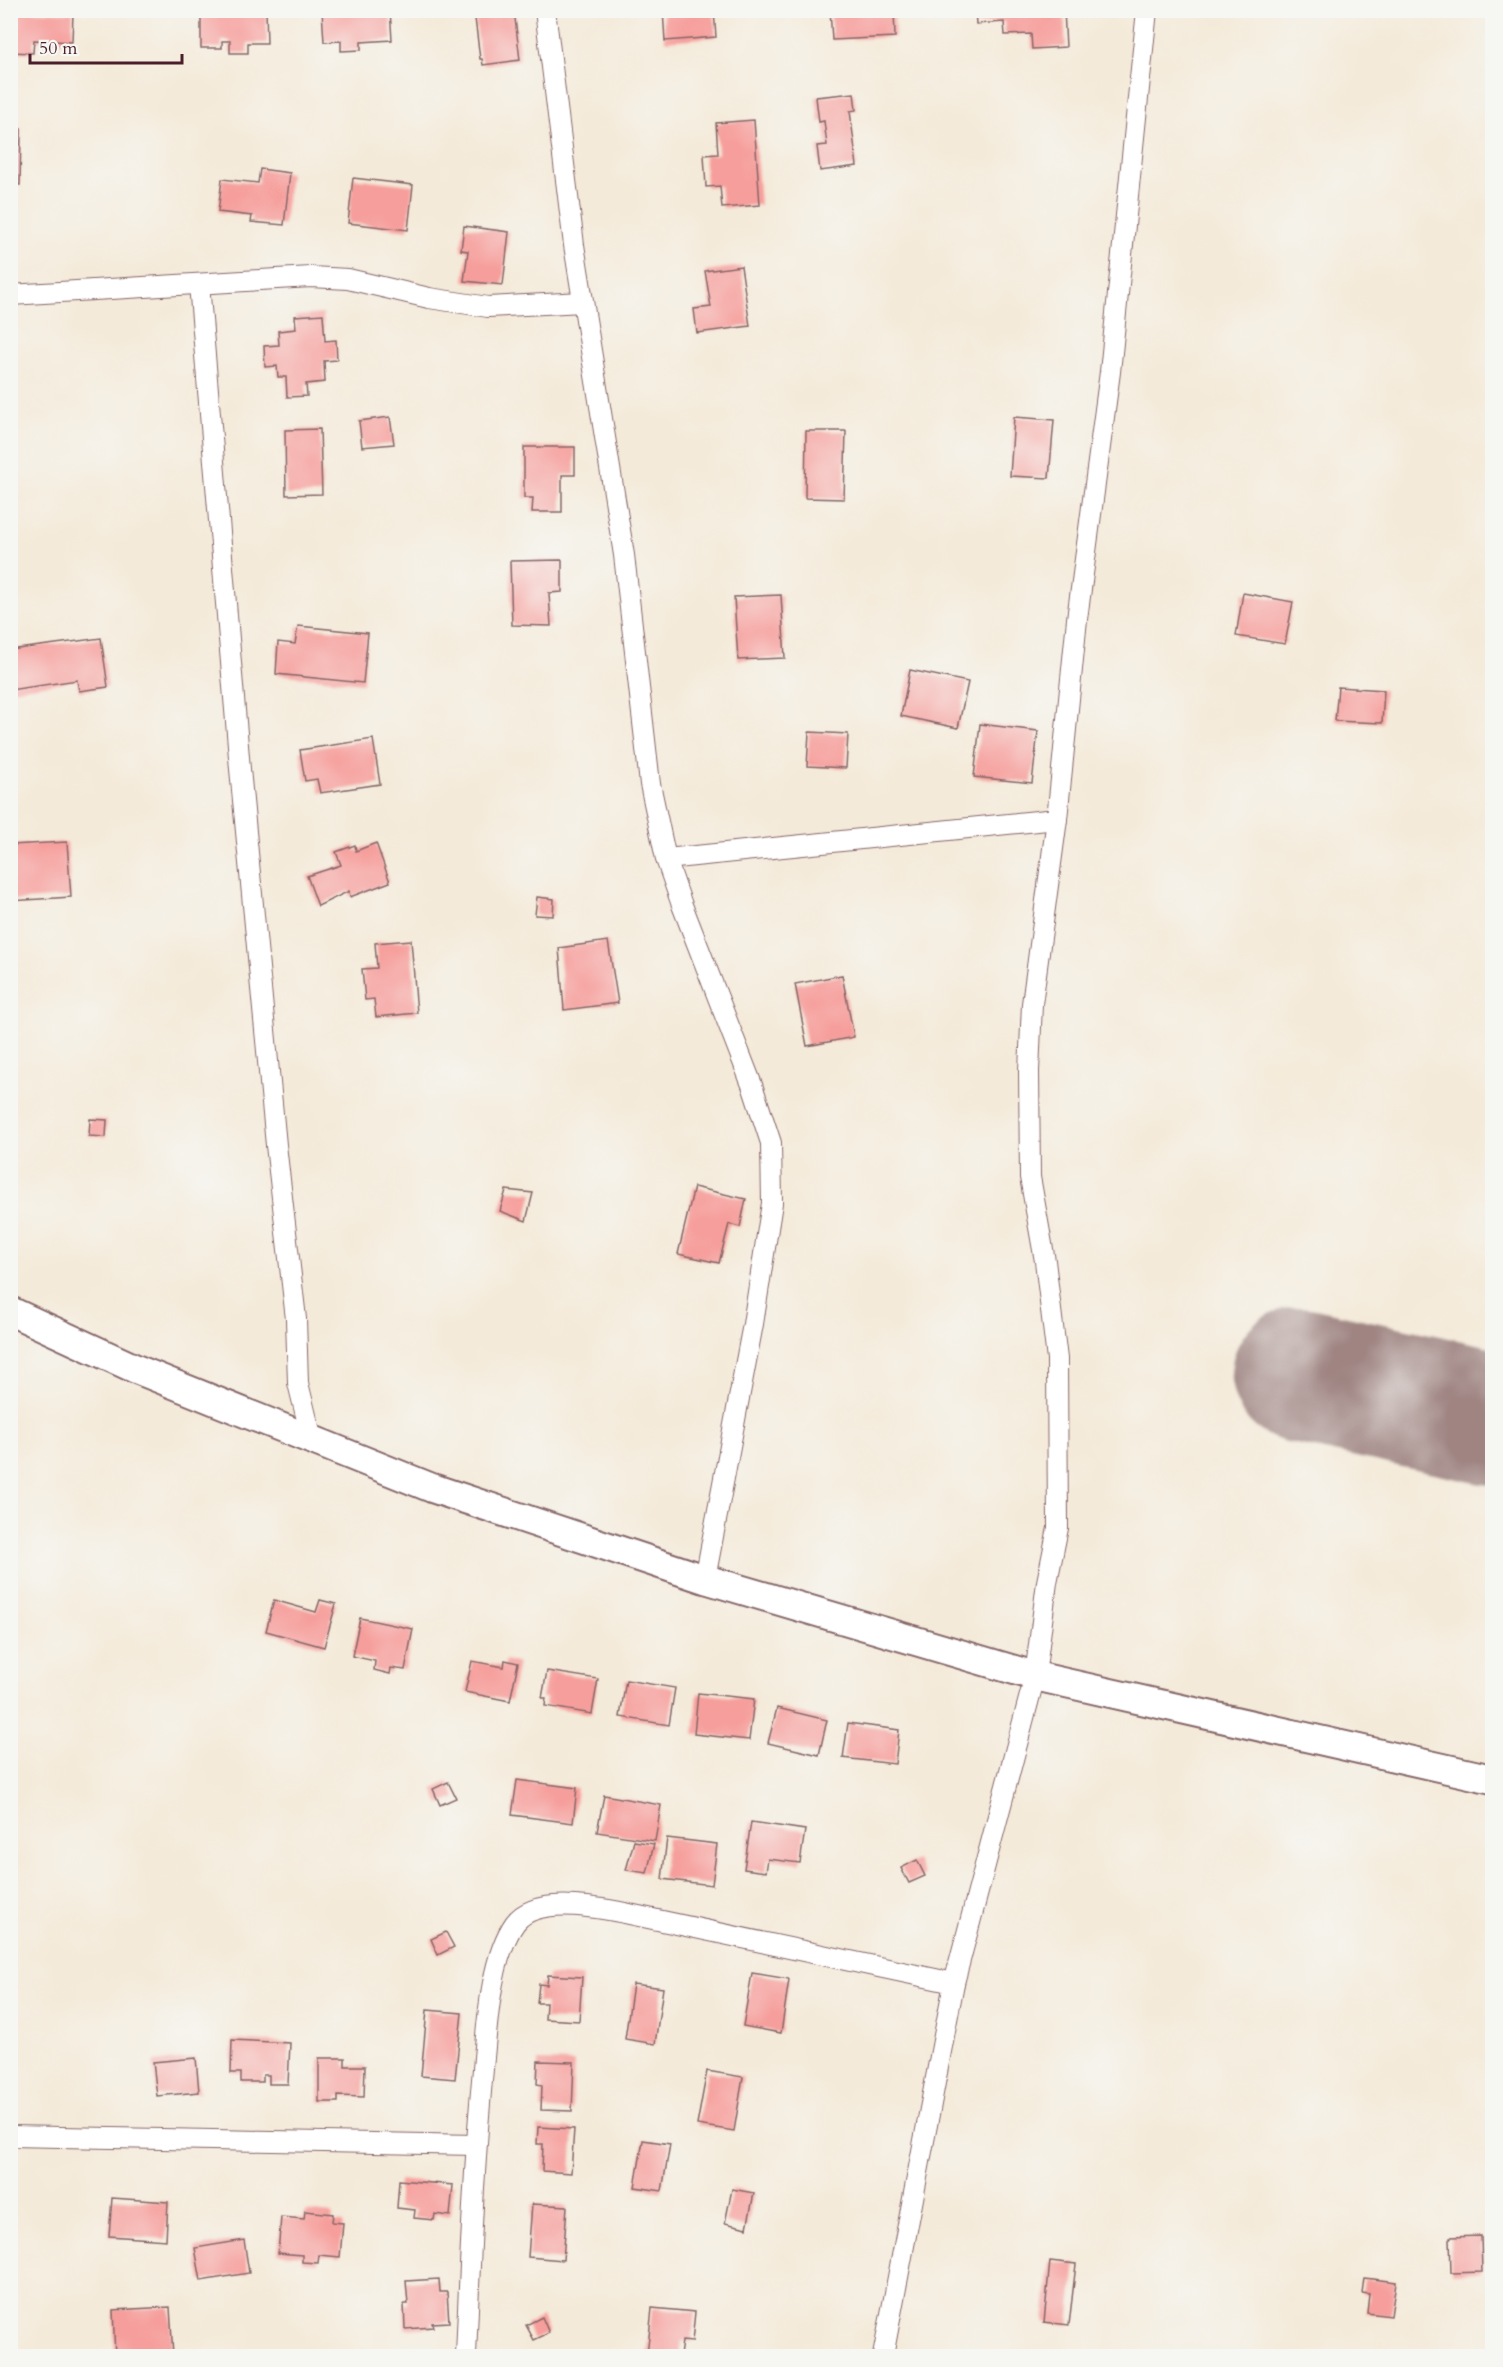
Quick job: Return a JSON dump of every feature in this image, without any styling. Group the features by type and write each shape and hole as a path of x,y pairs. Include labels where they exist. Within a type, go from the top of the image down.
{"main road":[{"path":"10,1311 136,1369 432,1488 705,1579 1035,1676 1492,1779"}],"street":[{"path":"545,10 574,245 624,555 650,784 666,859 752,1085 771,1143 770,1214 753,1324 705,1579"},
{"path":"883,2356 954,1983 1035,1676 1047,1582 1058,1528 1057,1359 1045,1261 1030,1177 1029,1071 1032,1004 1058,819 1077,619 1111,360 1147,10"},
{"path":"10,295 311,277 348,279 429,298 488,307 583,302"},
{"path":"199,284 240,769 276,1144 296,1319 298,1383 312,1440"},
{"path":"666,859 1058,819"},
{"path":"466,2356 476,2145 489,2006 501,1954 516,1922 538,1908 577,1905 620,1912 954,1983"},
{"path":"10,2136 476,2145"}],"building":[{"path":"10,10 73,13 72,42 34,40 33,53 10,52"},
{"path":"236,10 266,10 267,43 248,43 248,53 230,53 230,41 222,41 222,48 201,48 201,13 236,13"},
{"path":"322,10 390,10 392,40 361,42 361,50 341,51 341,41 324,42"},
{"path":"474,10 514,10 520,60 483,65 480,59"},
{"path":"663,10 714,10 716,37 665,41"},
{"path":"830,10 894,10 895,37 832,40"},
{"path":"975,10 1064,10 1066,47 1032,49 1031,34 1005,35 1004,22 976,24"},
{"path":"854,93 856,110 850,111 857,166 820,171 817,146 827,145 824,121 819,122 816,97"},
{"path":"754,120 760,205 722,208 720,186 706,187 704,155 718,154 716,123"},
{"path":"10,128 21,129 20,185 10,184"},
{"path":"260,169 290,173 284,225 251,222 252,216 218,212 222,179 258,183"},
{"path":"353,178 413,185 408,230 348,223"},
{"path":"464,226 509,232 503,285 464,281 468,251 461,250"},
{"path":"741,266 750,326 697,333 694,309 711,307 705,271"},
{"path":"323,314 325,341 336,340 337,360 324,361 325,382 306,384 307,396 287,397 286,377 278,377 277,366 265,367 264,346 279,345 278,331 296,329 295,316"},
{"path":"390,417 394,444 362,447 359,421"},
{"path":"1014,417 1054,420 1049,478 1010,476"},
{"path":"320,429 322,494 286,495 285,430"},
{"path":"806,431 846,431 844,499 805,498"},
{"path":"524,447 575,447 575,475 562,475 562,512 532,512 533,498 524,498"},
{"path":"562,560 562,592 549,593 551,626 512,625 510,561"},
{"path":"1243,593 1293,602 1285,644 1236,636"},
{"path":"781,595 785,658 738,660 734,597"},
{"path":"298,626 368,633 363,683 276,674 278,642 295,644"},
{"path":"101,638 108,687 79,691 77,680 10,690 10,650"},
{"path":"910,670 968,682 958,728 901,716"},
{"path":"1338,687 1384,690 1382,723 1335,721"},
{"path":"980,724 1038,731 1032,783 974,777"},
{"path":"809,732 848,734 846,768 807,766"},
{"path":"373,739 380,784 320,793 317,779 305,781 300,750"},
{"path":"67,842 71,897 10,901 10,845"},
{"path":"376,843 390,882 350,897 349,891 318,906 307,876 341,865 336,852 355,845 356,851"},
{"path":"537,897 554,899 553,916 535,915"},
{"path":"411,940 417,1013 376,1017 374,999 365,1000 362,969 377,968 375,943"},
{"path":"608,941 618,1003 564,1010 559,948"},
{"path":"842,975 854,1037 807,1046 795,984"},
{"path":"90,1119 107,1120 106,1137 89,1136"},
{"path":"694,1187 746,1199 740,1227 729,1224 719,1263 678,1254"},
{"path":"506,1190 533,1193 526,1221 500,1211"},
{"path":"274,1600 316,1612 320,1600 336,1604 324,1647 266,1631"},
{"path":"360,1618 413,1629 405,1670 391,1668 390,1674 374,1670 375,1661 352,1656"},
{"path":"505,1660 518,1663 510,1701 465,1692 472,1661 504,1667"},
{"path":"547,1671 598,1679 592,1714 545,1706 546,1698 542,1698"},
{"path":"626,1680 675,1688 669,1725 620,1717"},
{"path":"698,1693 754,1699 749,1740 694,1734"},
{"path":"777,1708 827,1720 819,1755 768,1743"},
{"path":"848,1723 899,1730 895,1764 843,1758"},
{"path":"517,1780 577,1788 573,1823 512,1815"},
{"path":"448,1782 456,1798 440,1805 433,1789"},
{"path":"604,1795 661,1805 655,1841 597,1832"},
{"path":"751,1822 805,1830 800,1863 768,1859 766,1872 744,1869"},
{"path":"667,1838 717,1844 712,1885 662,1879"},
{"path":"634,1841 654,1844 647,1873 626,1870"},
{"path":"917,1860 925,1876 909,1883 901,1868"},
{"path":"446,1932 454,1947 438,1955 431,1939"},
{"path":"752,1973 789,1979 781,2033 743,2026"},
{"path":"548,1975 582,1977 579,2021 545,2019 546,2003 537,2003 539,1984 547,1985"},
{"path":"633,1984 663,1988 655,2044 625,2039"},
{"path":"427,2010 462,2013 455,2079 421,2076"},
{"path":"232,2040 290,2043 288,2084 269,2084 269,2075 263,2075 263,2082 241,2082 241,2073 231,2073"},
{"path":"196,2058 199,2092 157,2096 153,2062"},
{"path":"319,2058 345,2058 345,2066 365,2066 364,2097 338,2096 338,2102 319,2102"},
{"path":"538,2061 574,2062 572,2111 541,2110 542,2085 537,2084"},
{"path":"707,2071 743,2077 734,2131 697,2125"},
{"path":"538,2127 574,2129 571,2173 542,2171 543,2144 537,2144"},
{"path":"643,2140 670,2144 662,2191 635,2187"},
{"path":"399,2180 453,2185 450,2216 435,2214 434,2220 414,2218 415,2210 397,2208"},
{"path":"732,2189 754,2193 747,2228 725,2223"},
{"path":"112,2198 168,2202 166,2240 109,2236"},
{"path":"532,2204 567,2206 563,2260 528,2257"},
{"path":"305,2211 333,2214 332,2222 343,2223 340,2257 319,2255 318,2263 302,2262 302,2255 278,2253 281,2217 304,2219"},
{"path":"1481,2236 1482,2272 1451,2273 1450,2237"},
{"path":"244,2240 249,2273 201,2281 195,2248"},
{"path":"1050,2261 1076,2264 1069,2325 1044,2322"},
{"path":"1364,2278 1396,2282 1391,2316 1367,2313 1369,2294 1362,2293"},
{"path":"439,2279 440,2292 447,2292 449,2322 432,2323 433,2327 405,2329 404,2304 408,2304 406,2281"},
{"path":"170,2307 173,2356 115,2356 113,2310"},
{"path":"652,2308 695,2312 692,2342 682,2341 680,2356 647,2356"},
{"path":"542,2317 549,2333 534,2340 526,2325"}],"runway":[{"path":"1299,1375 1492,1417"}]}
